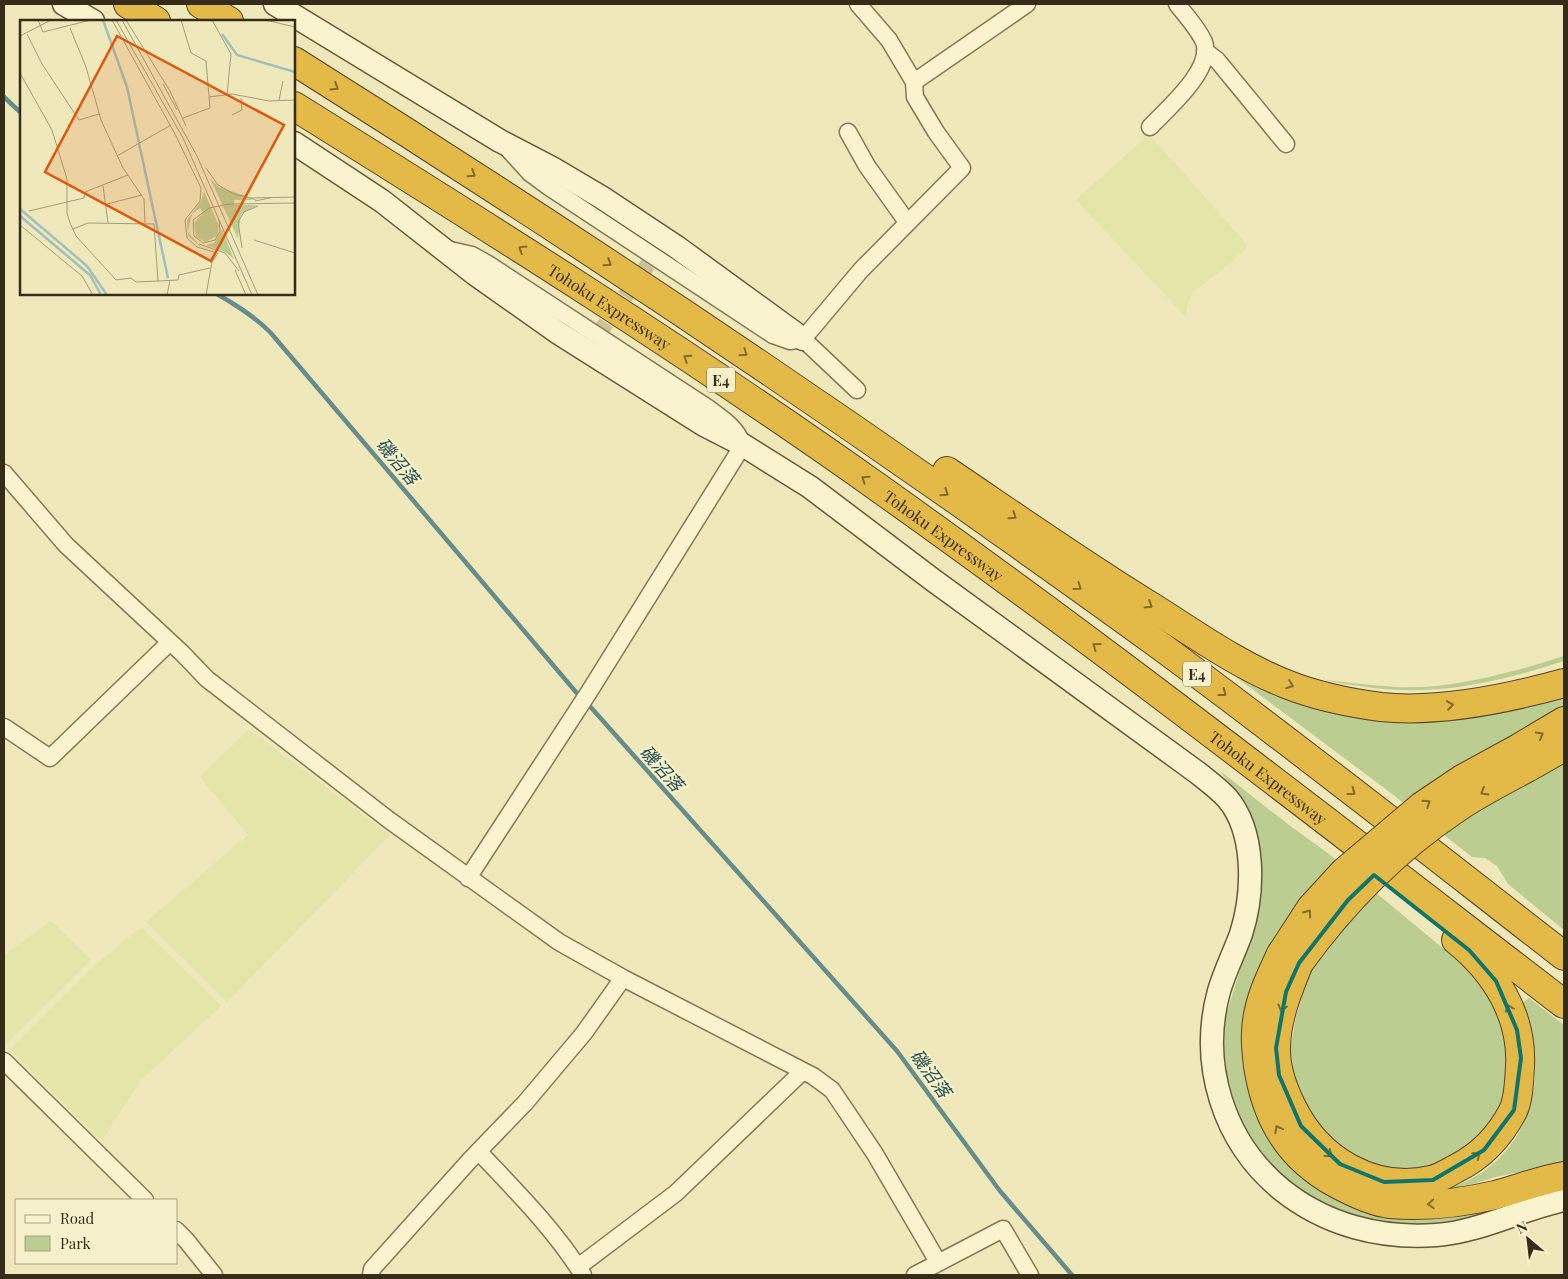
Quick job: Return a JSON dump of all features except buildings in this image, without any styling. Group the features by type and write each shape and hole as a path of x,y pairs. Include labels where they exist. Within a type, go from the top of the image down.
{"highway":[{"path":"128,4 154,20"},
{"path":"201,4 227,20"},
{"name":"E4","path":"295,62 546,222 819,404 1155,642 1564,956"},
{"name":"Tohoku Expressway","path":"295,107 533,256 729,385 882,490 1135,674 1564,1004"},
{"path":"819,404 940,467 1123,589 1231,657 1286,684 1356,703 1412,708 1472,702 1539,690 1564,682"},
{"path":"1135,674 1195,736 1319,831 1469,950 1496,981 1509,1006 1517,1030 1521,1058 1519,1087 1514,1110 1501,1130 1484,1150 1468,1162 1434,1180 1410,1183 1384,1182 1340,1164 1320,1148 1301,1126 1288,1098 1279,1075 1276,1048 1278,1023 1284,1000 1290,958 1311,908 1344,872 1422,806 1462,779 1522,758 1564,747"},
{"path":"1522,758 1564,722"},
{"path":"1290,958 1269,979 1262,999 1256,1032 1260,1081 1273,1119 1282,1137 1313,1169 1354,1193 1388,1204 1446,1204 1495,1195 1545,1179 1564,1176"}],"street":[{"path":"64,4 91,20"},
{"path":"275,4 500,141 552,168 601,197 678,248 803,339 857,390"},
{"path":"803,339 861,270 906,222 962,168 936,132 915,97 914,82 888,40 858,4"},
{"path":"914,82 1027,4"},
{"path":"1150,127 1194,79 1203,65 1204,43 1178,4"},
{"path":"1205,51 1216,60 1286,144"},
{"path":"848,132 867,166 906,222"},
{"path":"295,144 382,201 475,274 560,334 704,425 743,445 810,487 933,580 1198,772 1228,799 1238,816 1245,836 1250,860 1250,885 1241,933 1219,991 1215,1013 1212,1032 1215,1083 1233,1132 1252,1160 1271,1181 1300,1204 1326,1218 1353,1228 1380,1234 1412,1237 1439,1235 1469,1229 1564,1200"},
{"path":"468,878 583,702 743,445"},
{"path":"4,473 66,545 207,679 389,820 559,942 623,978 803,1070 832,1090 876,1154 938,1262"},
{"path":"4,728 50,758 170,642"},
{"path":"371,1275 372,1269 525,1102 584,1033 623,978"},
{"path":"4,1061 145,1199"},
{"path":"479,1152 535,1211 568,1252 580,1271 676,1193 803,1070"},
{"path":"915,1275 1003,1229 1030,1275"},
{"path":"178,1232 214,1275"}],"highlighted area":[{"path":"1374,875 1469,950 1496,981 1517,1030 1521,1058 1514,1110 1484,1150 1433,1180 1384,1182 1340,1164 1301,1126 1279,1075 1276,1048 1286,992 1299,963 1348,900"}],"green space":[{"path":"1149,134 1248,246 1232,262 1193,292 1188,302 1186,317 1076,200"},
{"path":"1564,656 1564,661 1514,676 1489,682 1438,689 1387,689 1326,680 1395,687 1437,686 1502,674"},
{"path":"1235,671 1337,710 1564,691 1564,930 1508,884 1497,866 1485,858 1472,857 1387,790 1232,674"},
{"path":"249,729 390,835 227,1002 146,922 248,835 200,777"},
{"path":"1219,770 1329,854 1462,964 1486,991 1501,1019 1509,1050 1506,1098 1492,1127 1469,1152 1410,1173 1367,1165 1347,1153 1312,1123 1290,1069 1293,1066 1290,1051 1296,1017 1309,973 1318,959 1278,933 1260,969 1245,1009 1242,1046 1244,1073 1249,1094 1257,1114 1309,1180 1536,1200 1443,1225 1411,1227 1368,1223 1351,1219 1303,1193 1278,1173 1262,1154 1248,1133 1230,1086 1226,1062 1225,1037 1227,1012 1256,919 1261,880 1260,848 1250,816 1239,795"},
{"path":"51,921 91,960 4,1046 4,955"},
{"path":"141,927 221,1006 139,1082 102,1141 10,1050 93,967"},
{"path":"1529,998 1564,1025 1564,1162 1429,1194 1462,1183 1478,1175 1493,1164 1506,1151 1525,1120 1531,1103 1535,1067 1532,1043 1521,1004"}],"waterway":[{"name":"磯沼落","path":"4,97 20,112"},
{"name":"磯沼落","path":"219,295 245,311 270,332 581,698"},
{"name":"磯沼落","path":"587,703 897,1051 1000,1191 1072,1275"}],"tunnel":[{"path":"597,336 654,256"}]}
